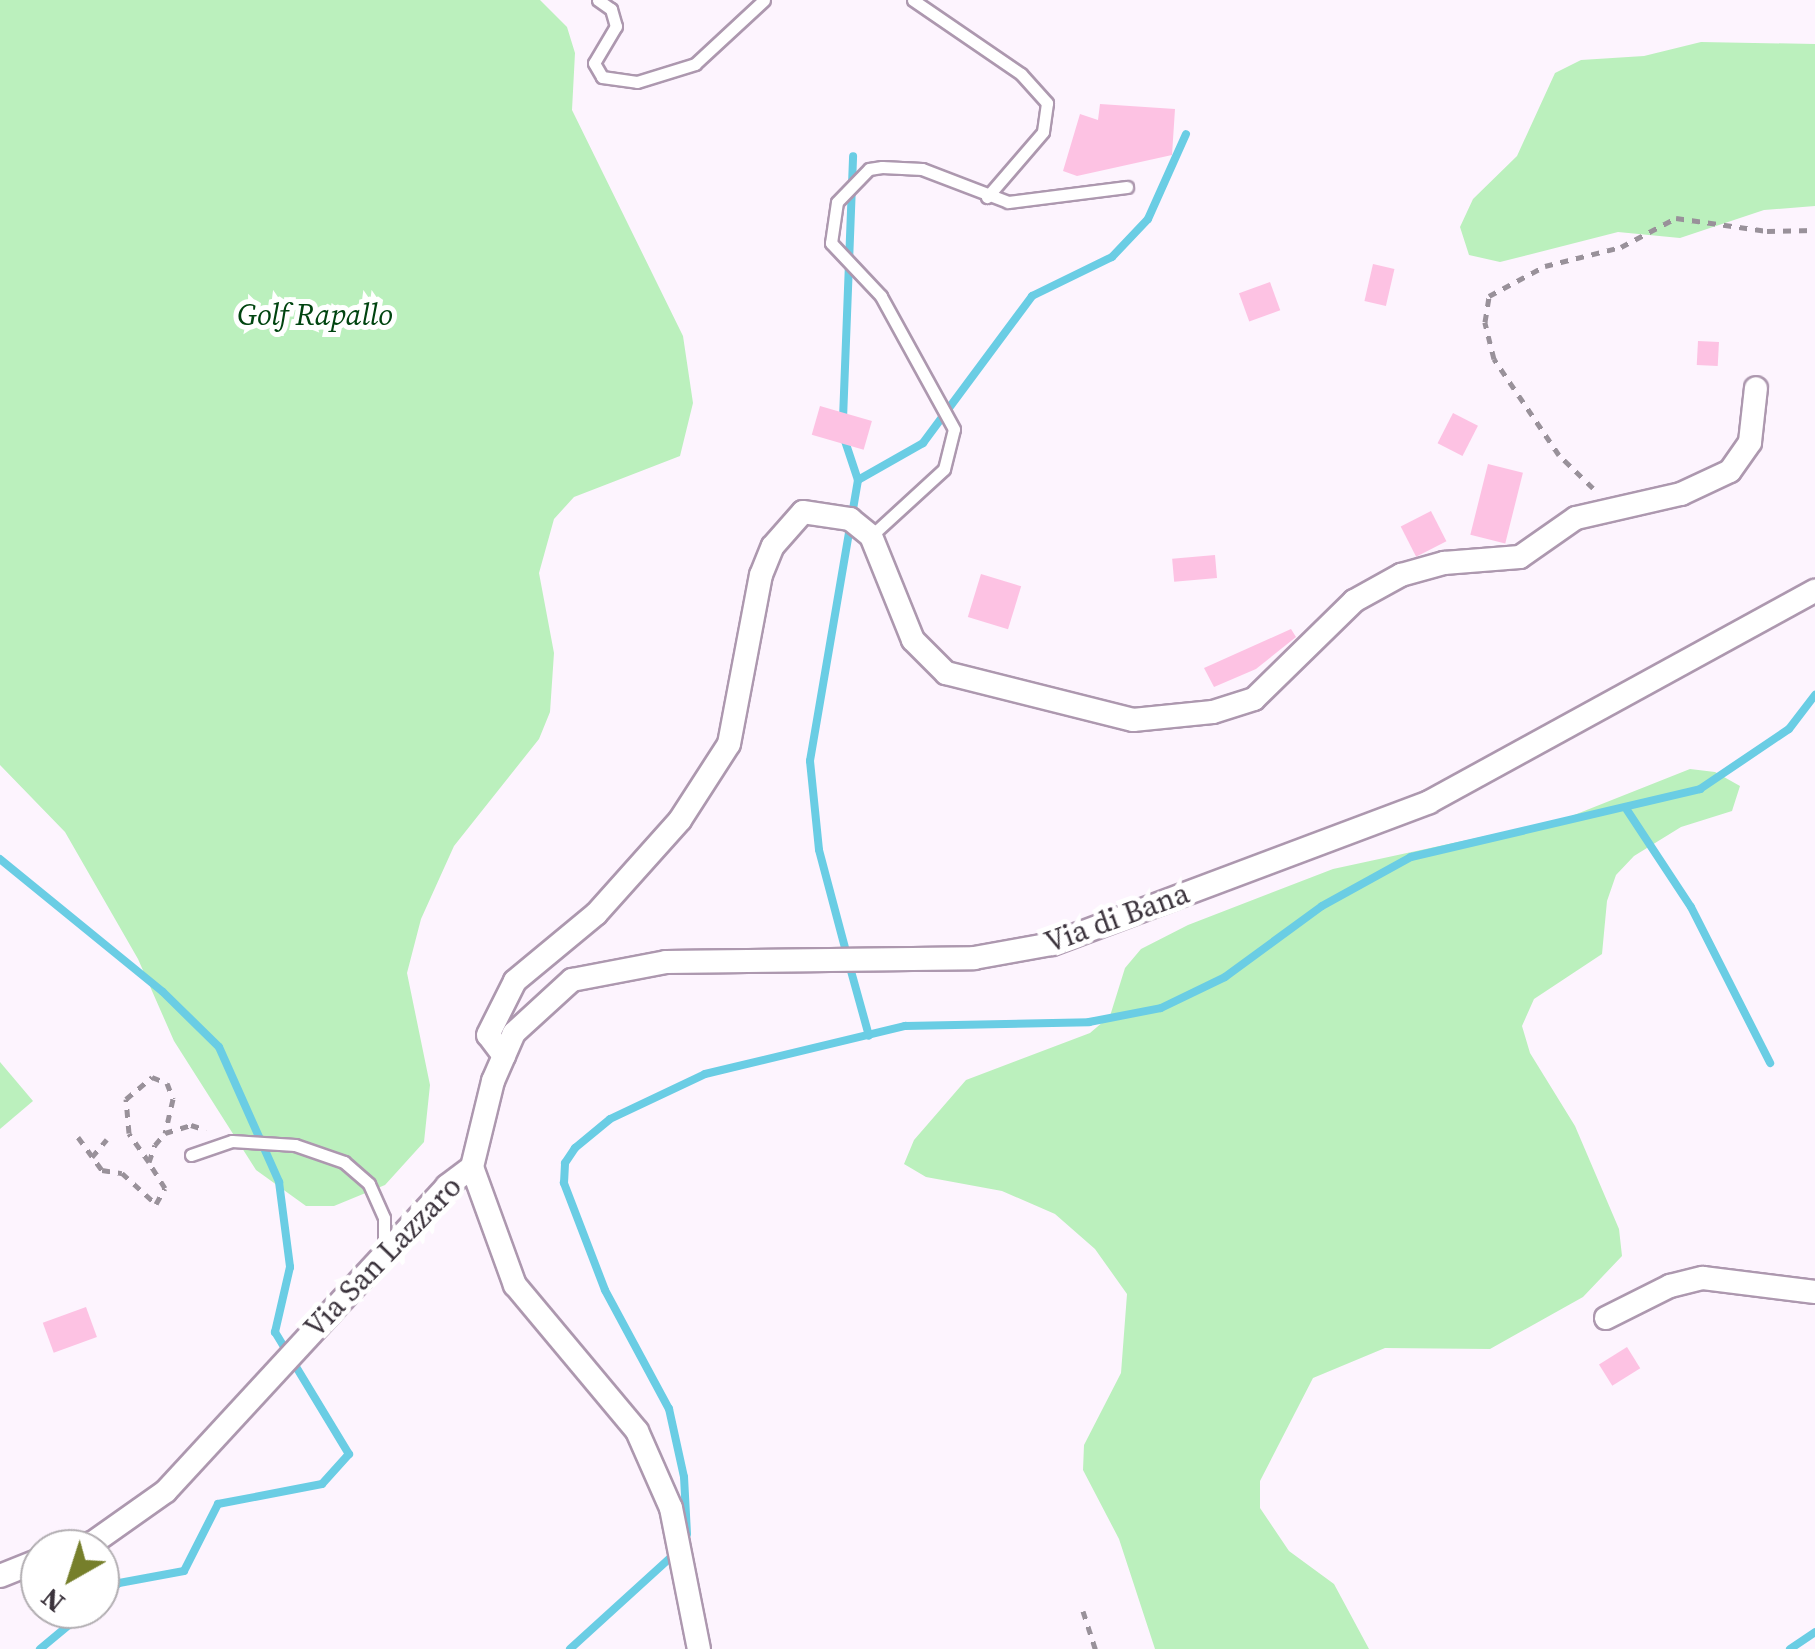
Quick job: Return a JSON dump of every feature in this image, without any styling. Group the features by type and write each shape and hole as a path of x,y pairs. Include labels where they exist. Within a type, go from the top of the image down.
{"street":[{"path":"504,1056 488,1035 516,981 596,914 680,820 729,744 761,575 787,526 802,512 824,511 850,519 871,536 896,604 926,660 969,680 1133,720 1213,712 1254,699 1354,601 1400,575 1444,563 1520,557 1576,518 1612,506 1681,494 1730,471 1750,442 1756,388"},
{"name":"Via di Bana","path":"472,1168 514,1033 572,980 666,962 974,958 1052,944 1429,802 1815,591"},
{"name":"Via San Lazzaro","path":"113,1529 166,1492 384,1253 472,1168 514,1285 637,1431 670,1508 700,1649"},
{"path":"1606,1318 1659,1290 1704,1278 1815,1292"}],"lane":[{"path":"598,0 612,9 616,26 594,62 602,78 637,82 695,64 764,0"},
{"path":"913,0 1021,74 1047,103 1043,132 988,197"},
{"path":"871,536 944,469 954,429 881,296 830,243 832,210 852,183 882,167 922,169 988,197 1064,199 1127,186"},
{"path":"190,1155 232,1141 295,1145 344,1162 370,1184 384,1218 384,1253"}],"path":[{"path":"1612,506 1560,455 1494,359 1485,322 1490,296 1545,266 1621,247 1676,218 1767,231 1815,230"},
{"path":"78,1137 92,1157 156,1204 165,1188 129,1132 126,1100 152,1077 167,1083 173,1099 165,1133 149,1162"},
{"path":"165,1133 191,1124 232,1141"},
{"path":"92,1157 107,1139"},
{"path":"1084,1611 1095,1649"}],"green space":[{"name":"Golf Rapallo","path":"0,0 540,0 567,27 575,53 572,110 683,336 693,403 680,456 574,497 554,519 539,573 554,653 550,712 539,739 454,846 421,919 407,973 430,1085 424,1142 385,1185 334,1206 306,1206 256,1170 174,1041 138,959 65,832 0,765"},
{"path":"1701,42 1815,44 1815,206 1764,210 1680,238 1618,232 1500,262 1469,255 1460,227 1473,199 1517,156 1555,73 1581,60 1644,56"},
{"path":"1690,769 1715,772 1740,786 1732,811 1681,827 1634,856 1616,875 1607,901 1602,954 1534,999 1522,1026 1530,1053 1575,1126 1619,1229 1622,1256 1583,1297 1490,1349 1385,1348 1313,1378 1260,1481 1260,1508 1289,1551 1334,1584 1369,1649 1155,1649 1119,1539 1083,1470 1084,1445 1121,1373 1127,1294 1095,1249 1055,1214 1002,1191 926,1177 904,1164 914,1140 966,1080 1090,1033 1110,1016 1125,968 1141,949 1188,925 1333,869 1564,819"},
{"path":"0,1062 33,1101 0,1129"}],"building":[{"path":"1100,104 1175,109 1172,155 1077,176 1063,171 1080,114 1098,120"},
{"path":"1373,264 1394,269 1386,306 1364,301"},
{"path":"1270,282 1280,310 1249,321 1239,293"},
{"path":"1698,341 1719,342 1718,366 1697,365"},
{"path":"820,406 872,421 864,450 812,435"},
{"path":"1453,413 1478,426 1463,456 1438,443"},
{"path":"1488,464 1523,473 1505,544 1470,535"},
{"path":"1431,511 1446,541 1416,557 1401,526"},
{"path":"1215,555 1217,578 1174,582 1172,559"},
{"path":"981,574 1021,586 1008,629 968,617"},
{"path":"1291,629 1296,637 1256,669 1214,687 1204,668"},
{"path":"86,1307 97,1337 54,1353 43,1323"},
{"path":"1627,1347 1640,1368 1612,1386 1599,1364"}],"waterway":[{"path":"858,480 923,443 1032,296 1112,257 1148,219 1186,134"},
{"path":"843,419 853,156"},
{"path":"844,438 858,480 810,761 819,850 845,948"},
{"path":"687,1534 684,1477 669,1409 605,1290 564,1183 565,1163 575,1148 610,1119 705,1074 905,1026 1089,1022 1161,1008 1225,977 1322,906 1411,857 1700,789 1789,729 1815,695"},
{"path":"1627,810 1691,907 1770,1063"},
{"path":"0,859 163,992 219,1047 279,1182 290,1267 275,1332 349,1454 322,1484 218,1504 184,1571 120,1583"},
{"path":"851,971 869,1036"},
{"path":"570,1649 670,1558"},
{"path":"40,1649 64,1629"},
{"path":"1790,1649 1815,1632"}]}
